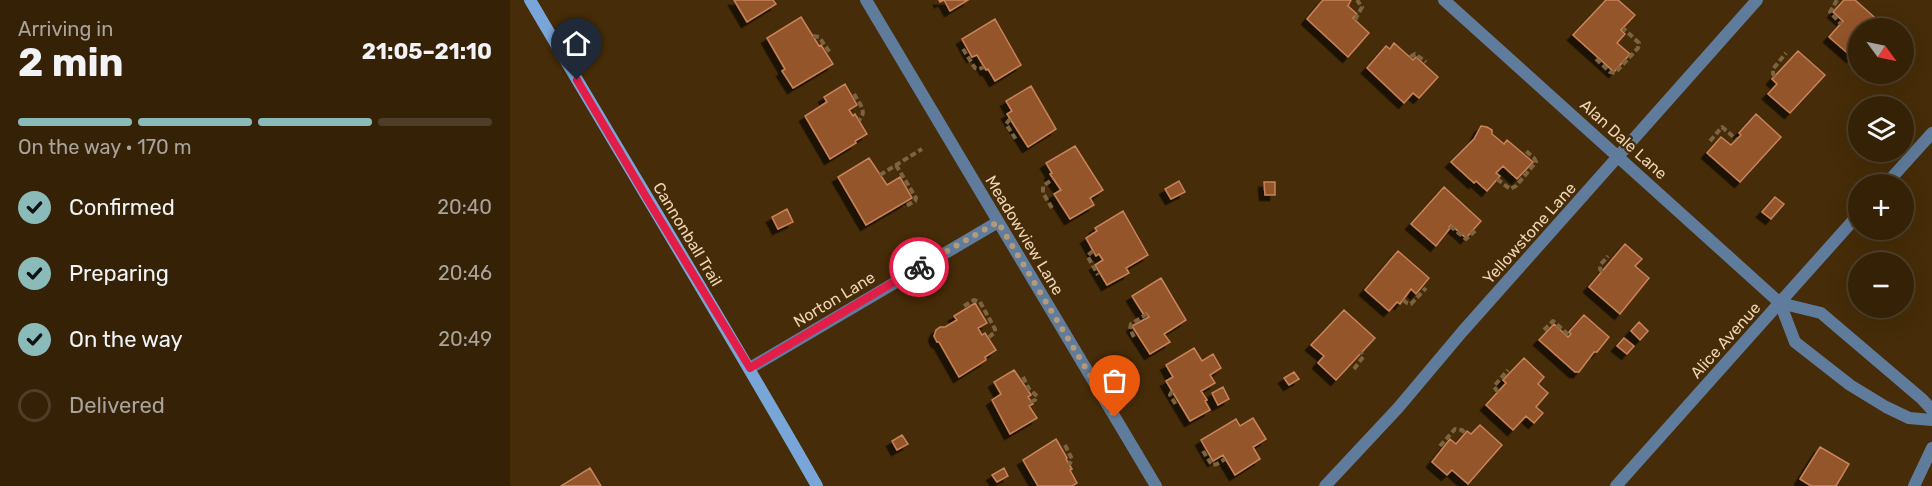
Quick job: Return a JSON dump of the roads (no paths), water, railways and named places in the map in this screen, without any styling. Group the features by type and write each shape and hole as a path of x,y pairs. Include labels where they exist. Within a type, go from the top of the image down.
{"main road":[{"name":"Cannonball Trail","path":"530,0 818,486"}],"street":[{"name":"Meadowview Lane","path":"866,0 1156,486"},
{"name":"Alan Dale Lane","path":"1444,0 1780,303 1795,342 1840,378 1886,407 1909,418 1932,420"},
{"name":"Yellowstone Lane","path":"1325,486 1398,408 1462,332 1757,0"},
{"path":"1895,174 1932,133"},
{"name":"Norton Lane","path":"750,368 998,222"},
{"name":"Alice Avenue","path":"1616,486 1848,226"},
{"name":"Alan Dale Lane","path":"1780,303 1821,313 1932,410"},
{"path":"1914,486 1932,447"}]}
